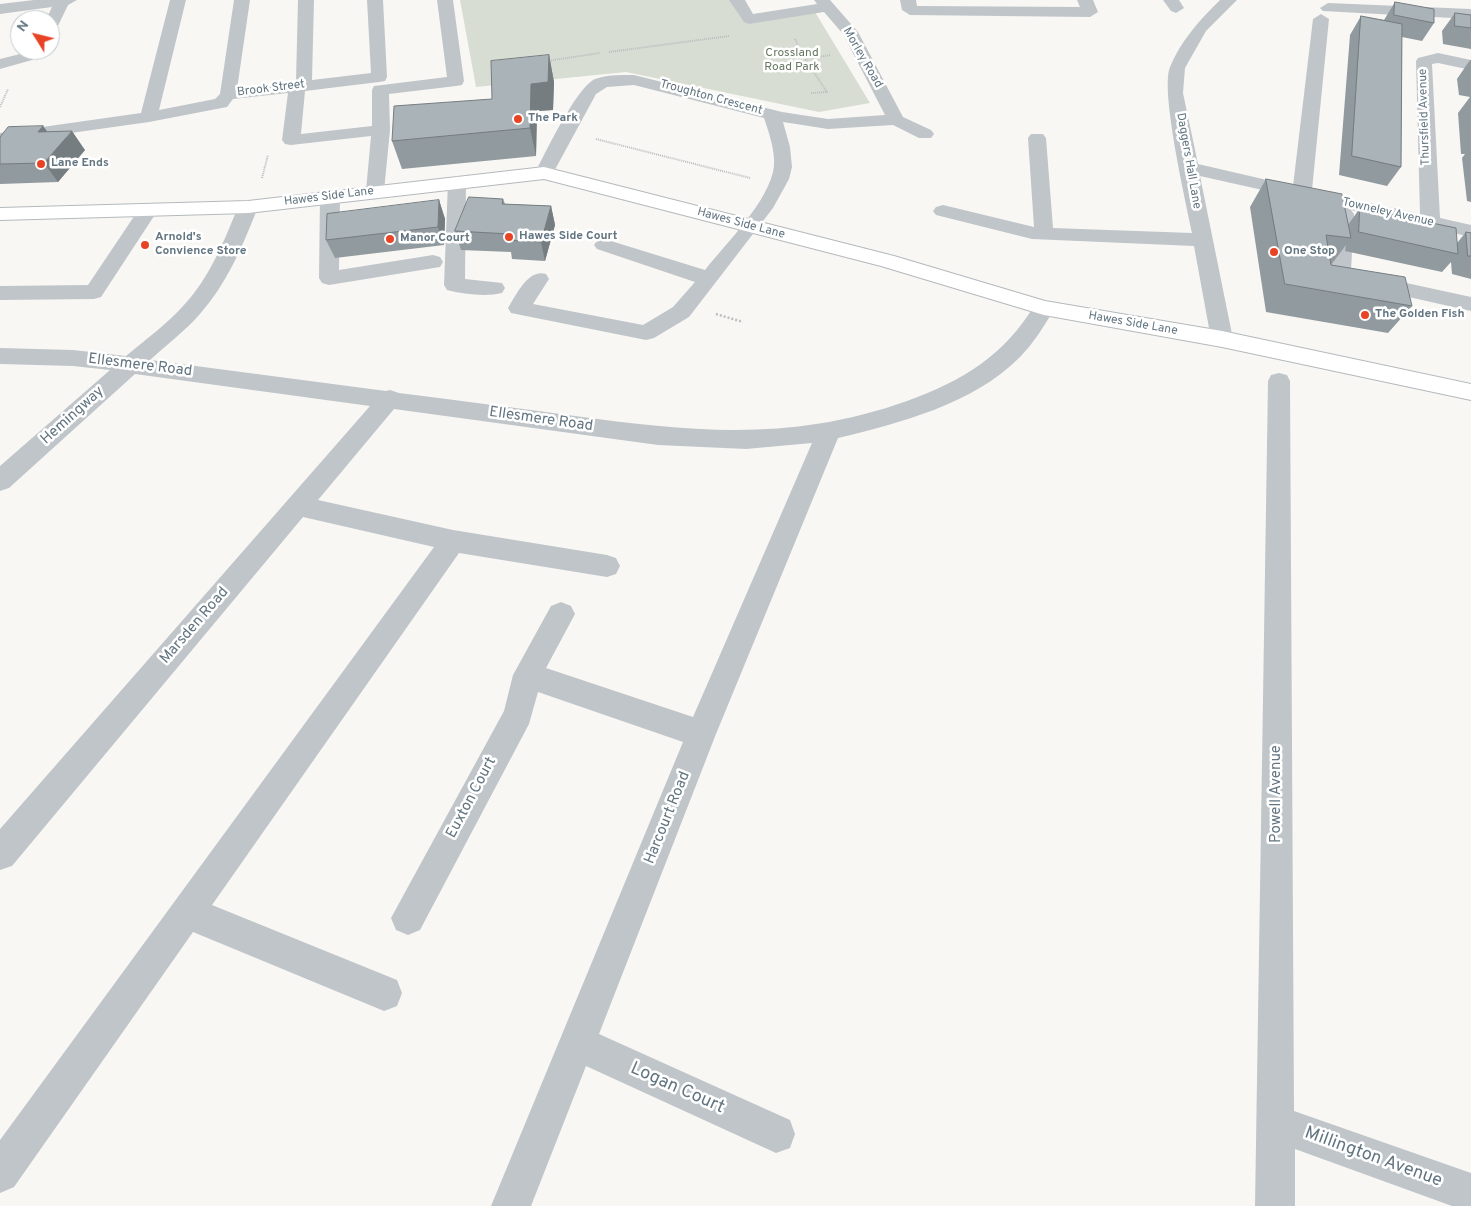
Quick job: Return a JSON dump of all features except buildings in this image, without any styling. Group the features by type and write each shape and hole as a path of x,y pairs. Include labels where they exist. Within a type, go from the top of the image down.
{"main road":[{"name":"Hawes Side Lane","path":"0,214 251,207 330,196 544,173 887,261 1044,308 1222,338 1471,392"}],"street":[{"path":"0,9 64,0"},
{"path":"149,117 178,0"},
{"name":"Brook Street","path":"242,0 228,94 301,86 456,81 445,0"},
{"path":"306,0 301,86 291,140 381,126 400,119"},
{"path":"375,0 381,126 376,191"},
{"path":"737,0 749,19 825,4"},
{"path":"908,0 910,10 1090,12 1085,0"},
{"name":"Daggers Hall Lane","path":"1222,338 1188,168 1176,93 1177,68 1199,29 1229,0"},
{"name":"Morley Road","path":"825,4 850,32 896,120"},
{"path":"1302,193 1324,13 1471,14"},
{"name":"Thursfield Avenue","path":"1430,222 1424,61 1438,58 1471,65"},
{"path":"0,64 15,60"},
{"name":"Troughton Crescent","path":"544,173 588,91 601,83 614,80 651,83 771,114 828,124 896,120 925,134"},
{"path":"0,138 149,117 221,102 228,94"},
{"path":"538,279 519,308 646,333 681,312 749,226 776,185 783,167 778,132 771,114"},
{"path":"1036,138 1044,234"},
{"name":"Towneley Avenue","path":"1188,168 1471,231"},
{"path":"457,182 454,285 495,288"},
{"path":"330,196 329,278 433,262"},
{"path":"1345,203 1340,275 1471,304"},
{"name":"Hemingway","path":"0,481 191,310 212,286 228,258 251,207"},
{"path":"0,294 94,292 148,210"},
{"path":"943,211 1032,234 1202,240"},
{"path":"604,245 709,279"},
{"name":"Ellesmere Road","path":"0,356 73,358 131,365 390,398 667,437 714,440 775,439 829,432 888,416 973,380 1004,358 1028,335 1044,308"},
{"name":"Powell Avenue","path":"1275,1206 1279,381"},
{"name":"Marsden Road","path":"0,854 390,398"},
{"name":"Harcourt Road","path":"511,1206 702,734 829,432"},
{"path":"298,506 447,540 607,566"},
{"path":"0,1173 452,542 447,540"},
{"name":"Euxton Court","path":"408,918 518,714 527,675 561,614"},
{"path":"527,675 702,734"},
{"path":"187,912 384,993"},
{"name":"Logan Court","path":"578,1043 776,1134"},
{"name":"Millington Avenue","path":"1275,1123 1471,1194"}],"path":[{"path":"542,62 734,35"},
{"path":"801,38 793,40 827,92 808,94"},
{"path":"806,58 831,55 827,48"},
{"path":"566,132 776,185"},
{"path":"251,207 270,143 291,140"},
{"path":"708,311 743,322"}],"green space":[{"name":"Crossland Road Park","path":"460,0 737,0 751,22 815,12 870,103 819,112 626,72 476,87"}],"place":[{"name":"The Park","path":"518,119"},
{"name":"Lane Ends","path":"41,164"},
{"name":"Hawes Side Court","path":"509,237"},
{"name":"Manor Court","path":"390,239"},
{"name":"Arnold's Convience Store","path":"145,245"},
{"name":"One Stop","path":"1274,252"},
{"name":"The Golden Fish","path":"1365,315"}]}
